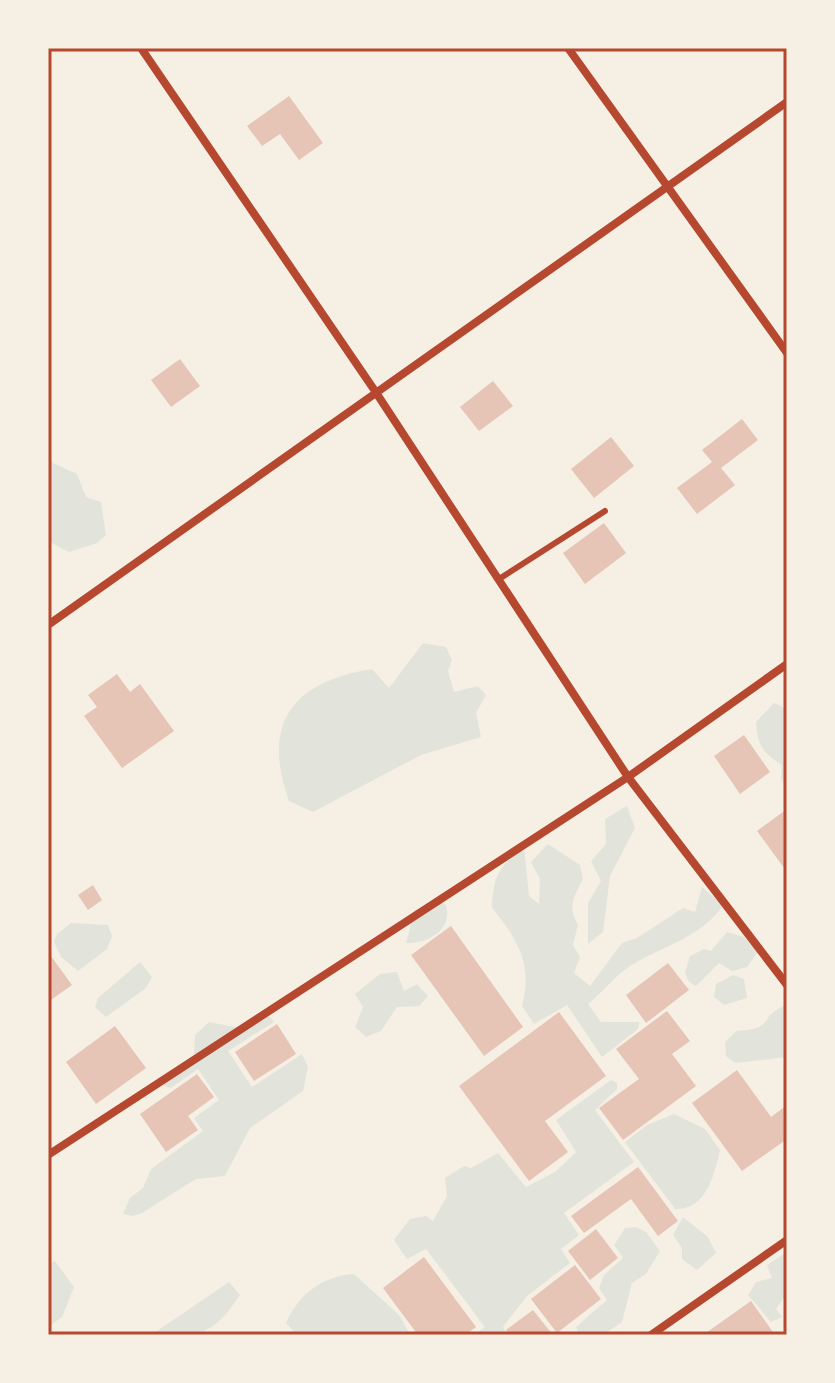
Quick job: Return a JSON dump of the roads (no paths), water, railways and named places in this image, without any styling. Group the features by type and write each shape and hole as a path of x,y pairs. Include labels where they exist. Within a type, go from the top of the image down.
{"street":[{"path":"141,48 375,391 628,777 787,985"},
{"path":"568,48 787,353"},
{"path":"48,625 375,391 669,189 787,102"},
{"path":"48,1155 628,777 787,664"},
{"path":"651,1335 787,1240"}],"lane":[{"path":"499,579 605,511"}]}
